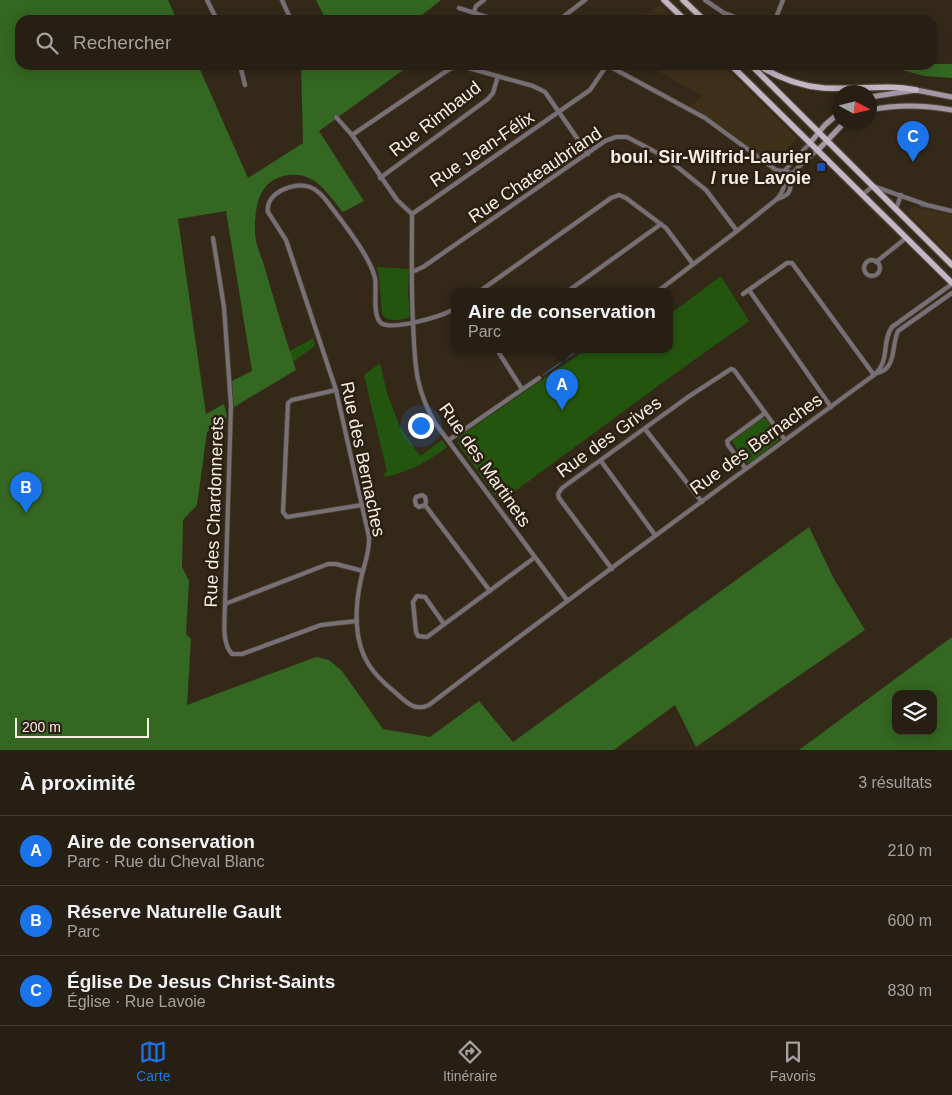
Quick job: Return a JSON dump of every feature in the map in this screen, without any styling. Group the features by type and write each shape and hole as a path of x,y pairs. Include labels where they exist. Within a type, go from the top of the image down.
{"main road":[{"path":"664,0 680,15"},
{"path":"682,0 698,15"},
{"path":"736,70 952,284"},
{"path":"755,70 828,140 952,265"},
{"path":"767,70 808,86 840,88 885,87 916,90"}],"street":[{"path":"207,0 214,15"},
{"path":"282,0 289,15"},
{"path":"474,12 476,6 484,0"},
{"path":"566,15 585,0"},
{"path":"704,0 729,15"},
{"path":"777,15 783,0"},
{"path":"459,8 482,15"},
{"path":"241,70 245,85"},
{"path":"352,134 451,70"},
{"path":"478,70 540,89 550,98 588,154"},
{"name":"Rue Jean-Félix","path":"412,214 590,90 604,70"},
{"path":"616,70 705,118 772,167 784,173 793,174"},
{"name":"Rue Rimbaud","path":"380,178 488,99 493,93 498,76"},
{"path":"877,96 916,90 952,97"},
{"path":"877,108 911,105 952,110"},
{"path":"336,117 352,134 380,178 397,200 412,214 412,272"},
{"path":"662,288 737,231 782,193 785,185 784,173 787,168 832,117"},
{"path":"776,198 786,195 790,190 793,174 808,157 818,150 837,130"},
{"name":"Rue Chateaubriand","path":"412,272 423,267 611,139 622,136 632,139 665,158 706,190 737,231"},
{"name":"Rue des Bernaches","path":"413,322 397,325 386,324 378,319 374,278 369,263 323,195 311,187 296,185 280,192 271,199 267,207 268,212 286,240 336,390 362,505 369,544 356,602 362,651 374,672 408,704 421,708 429,705 567,600 612,569 831,406 876,374 882,372 890,365 896,335 904,327 952,293"},
{"path":"862,195 873,186 927,205 952,211"},
{"path":"484,288 614,196 619,195 626,198 666,228 693,264"},
{"path":"896,209 901,195"},
{"path":"572,288 661,224"},
{"name":"Rue des Chardonnerets","path":"213,238 224,307 231,406 225,604 225,634 228,650 232,654 242,654 321,625 357,621"},
{"path":"876,262 879,266 878,272 872,276 867,274 864,268 866,263 876,262 906,238"},
{"path":"743,294 786,263 792,263 876,374 884,364 890,330 952,284"},
{"name":"Rue des Martinets","path":"412,272 414,361 418,385 428,410 435,423 567,600"},
{"path":"749,290 831,406"},
{"path":"413,322 436,318 451,310"},
{"path":"900,322 904,327"},
{"path":"499,353 522,389"},
{"name":"Rue des Grives","path":"612,569 558,494 562,488 731,369 734,370 765,413"},
{"path":"449,440 538,378"},
{"path":"336,390 292,400 288,403 284,512 287,517 362,505"},
{"path":"746,469 727,441 765,413 785,440"},
{"path":"645,429 702,502"},
{"path":"601,461 655,536"},
{"path":"425,505 490,591"},
{"path":"444,624 425,598 416,596 413,602 416,632 418,636 426,637 490,591 534,558"},
{"path":"225,604 328,564 336,564 363,571"}],"shaded area":[{"path":"660,5 670,15 646,15"},
{"path":"656,70 727,70 797,138 772,167 705,118 687,109 703,96"},
{"path":"912,206 952,215 952,258 907,212"}],"green space":[{"path":"0,0 168,0 175,15 15,15 15,70 200,70 248,178 303,143 301,70 403,70 319,131 364,201 343,212 318,183 303,176 294,175 274,179 268,184 259,198 256,215 256,241 296,370 234,407 232,381 252,371 226,211 178,219 206,414 224,404 227,417 207,432 197,505 183,520 182,567 189,581 186,634 191,639 187,705 316,657 329,660 342,671 383,729 430,737 479,701 513,742 809,527 834,579 865,630 696,747 675,705 614,750 0,750"},
{"path":"316,0 441,0 422,15 324,15"},
{"path":"937,64 952,64 952,78 924,76 902,70 937,70"},
{"path":"377,267 409,269 408,294 410,316 408,318 390,320 382,314"},
{"path":"721,276 749,321 500,502 458,444 459,437 581,353 673,353 673,312"},
{"path":"313,338 315,346 233,404 232,388 275,364 274,360"},
{"path":"380,363 387,393 400,427 420,456 442,440 447,447 418,466 385,477 384,473 387,472 364,375"},
{"path":"763,418 767,420 779,440 750,463 746,463 732,441"},
{"path":"952,637 952,750 799,750"}],"waterway":[{"path":"920,206 936,209"},
{"path":"543,375 574,353"}],"place":[{"name":"Église De Jesus Christ-Saints","path":"913,162"},
{"name":"boul. Sir-Wilfrid-Laurier / rue Lavoie","path":"821,167"},
{"name":"Aire de conservation","path":"562,410"},
{"name":"Réserve Naturelle Gault","path":"26,513"}]}
